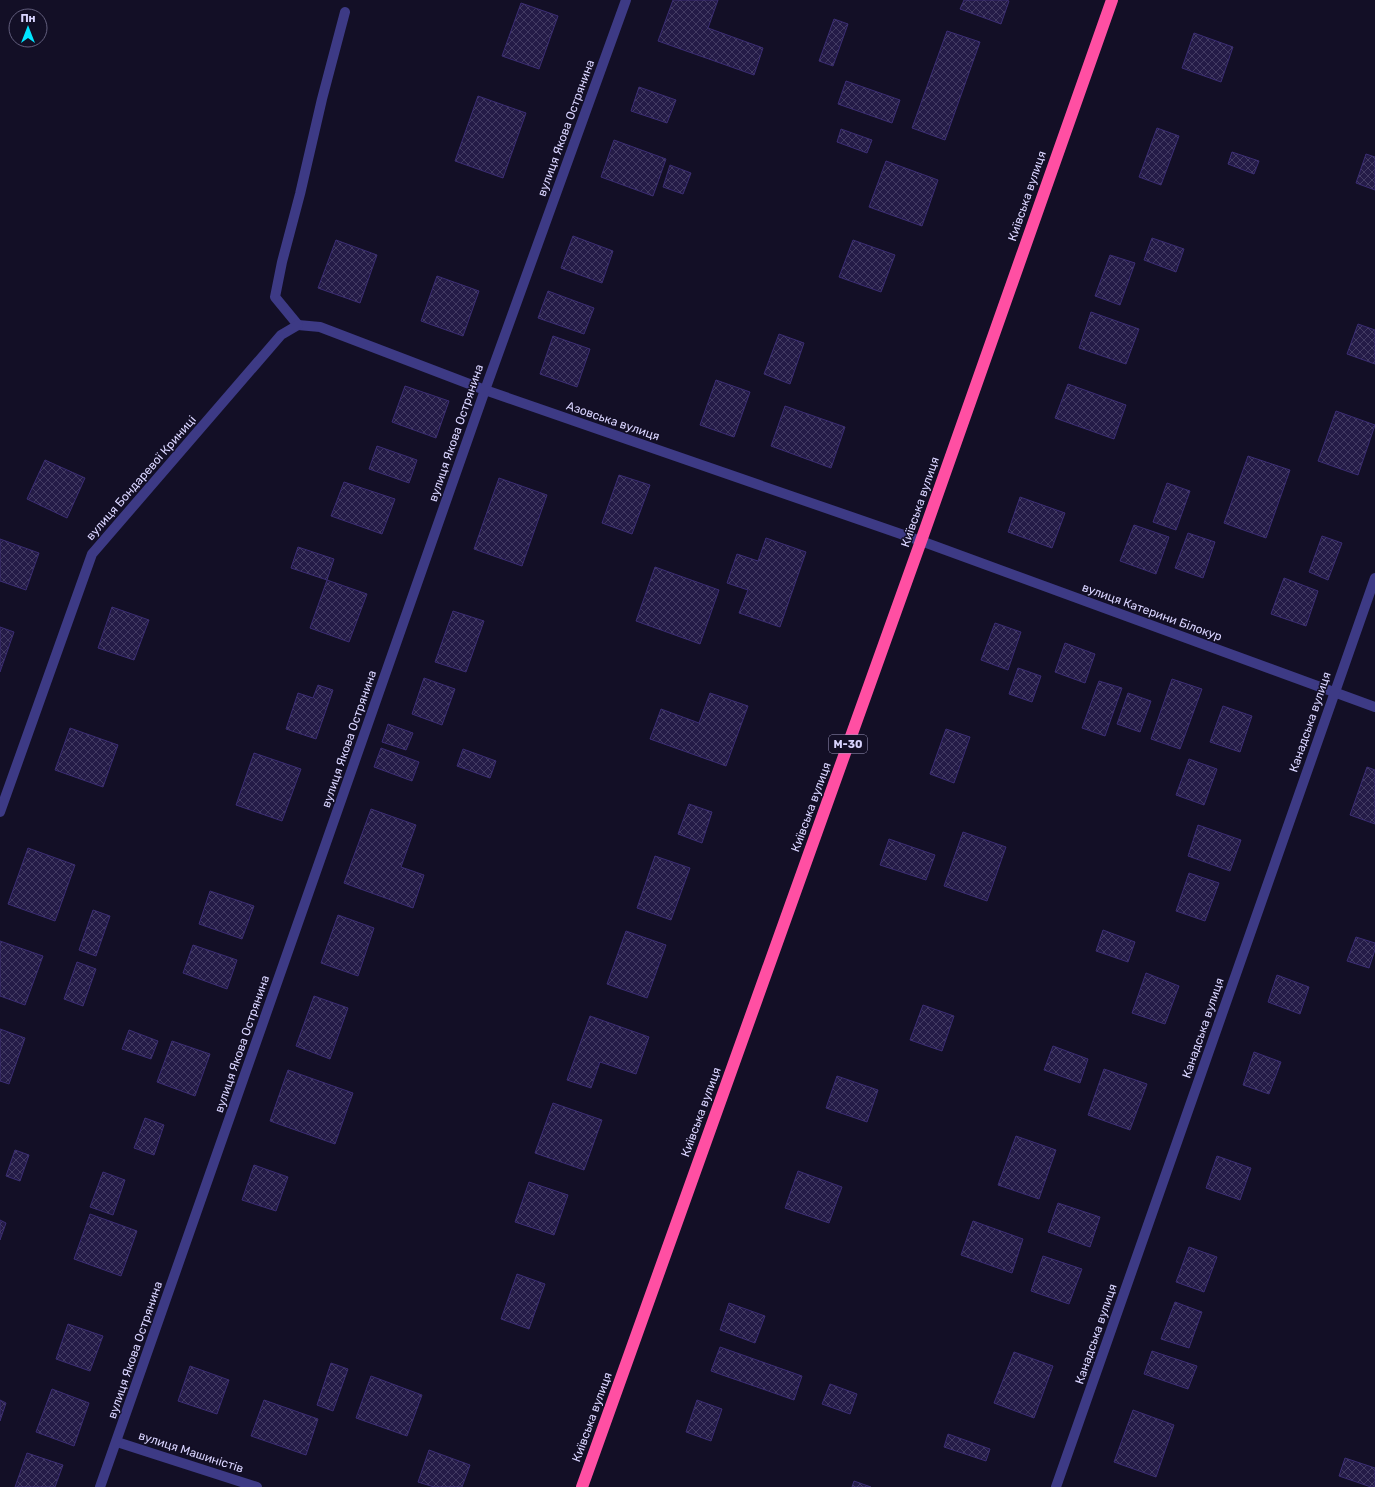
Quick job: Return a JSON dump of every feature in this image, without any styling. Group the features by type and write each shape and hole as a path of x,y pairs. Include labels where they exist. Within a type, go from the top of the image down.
{"highway":[{"name":"Київська вулиця","path":"582,1487 921,541 1112,0"}],"street":[{"name":"вулиця Якова Острянина","path":"100,1487 485,390 626,0"},
{"path":"298,325 276,297 282,262 345,12"},
{"name":"Азовська вулиця","path":"298,325 320,327 485,390 921,541"},
{"name":"вулиця Бондаревої Криниці","path":"0,812 92,554 281,335 298,325"},
{"name":"вулиця Катерини Білокур","path":"921,541 1375,707"},
{"name":"Канадська вулиця","path":"1056,1487 1375,578"},
{"name":"вулиця Машиністів","path":"117,1442 257,1487"}],"building":[{"path":"673,0 718,0 708,28 763,48 754,75 658,41"},
{"path":"964,0 1009,1 1001,24 960,9"},
{"path":"521,3 558,16 539,69 502,56"},
{"path":"834,19 848,24 833,66 819,61"},
{"path":"947,31 980,42 945,140 912,128"},
{"path":"1194,33 1233,47 1221,82 1182,68"},
{"path":"846,81 900,100 892,123 838,104"},
{"path":"639,87 676,100 667,123 631,111"},
{"path":"478,96 526,113 503,178 455,161"},
{"path":"1157,128 1179,136 1161,185 1139,177"},
{"path":"841,129 872,140 867,153 837,142"},
{"path":"614,140 666,159 653,196 601,177"},
{"path":"1232,152 1259,161 1254,174 1228,164"},
{"path":"1366,154 1375,157 1375,190 1356,183"},
{"path":"886,161 938,180 922,226 869,207"},
{"path":"670,165 691,173 683,194 663,187"},
{"path":"573,236 613,251 602,283 561,268"},
{"path":"1152,238 1184,249 1176,272 1144,260"},
{"path":"336,240 377,255 360,303 318,288"},
{"path":"853,240 895,255 881,292 839,277"},
{"path":"1110,255 1135,263 1120,305 1095,296"},
{"path":"437,276 479,291 463,336 421,321"},
{"path":"548,291 594,308 584,334 538,318"},
{"path":"1091,312 1139,329 1126,364 1079,348"},
{"path":"1358,324 1375,330 1375,364 1347,354"},
{"path":"779,334 804,343 790,384 764,374"},
{"path":"553,336 590,349 577,387 540,374"},
{"path":"716,380 750,392 734,437 700,425"},
{"path":"1068,384 1126,405 1114,439 1055,418"},
{"path":"405,386 449,401 436,438 392,422"},
{"path":"785,406 845,427 831,468 771,446"},
{"path":"1336,411 1375,425 1358,475 1318,461"},
{"path":"377,446 417,460 409,483 369,469"},
{"path":"1248,456 1290,470 1266,538 1224,523"},
{"path":"45,460 85,478 67,518 27,499"},
{"path":"619,475 650,485 632,534 602,523"},
{"path":"499,478 547,495 522,566 474,549"},
{"path":"344,482 395,499 382,534 331,516"},
{"path":"1167,483 1190,491 1176,530 1153,522"},
{"path":"1020,497 1065,513 1052,548 1008,532"},
{"path":"1134,525 1169,537 1156,574 1120,561"},
{"path":"1188,533 1215,542 1203,578 1175,568"},
{"path":"1322,536 1342,543 1328,580 1309,572"},
{"path":"766,538 806,552 780,627 739,613 748,590 727,583 737,554 758,561"},
{"path":"0,539 39,553 26,590 0,581"},
{"path":"298,547 334,559 327,580 291,568"},
{"path":"655,567 719,590 700,644 636,621"},
{"path":"1284,578 1318,591 1306,626 1271,614"},
{"path":"327,580 367,594 349,642 310,628"},
{"path":"112,607 149,620 134,660 98,648"},
{"path":"453,611 484,621 466,672 435,662"},
{"path":"995,623 1021,632 1008,670 981,660"},
{"path":"0,627 14,632 0,672"},
{"path":"1065,643 1095,654 1085,683 1055,672"},
{"path":"1018,668 1041,676 1032,702 1009,694"},
{"path":"424,678 455,689 442,725 412,714"},
{"path":"1172,679 1202,689 1180,749 1151,739"},
{"path":"1099,681 1122,688 1105,736 1082,728"},
{"path":"318,685 333,690 316,739 286,729 298,693 313,698"},
{"path":"710,693 748,706 726,766 650,739 661,709 699,723"},
{"path":"1128,693 1151,701 1140,732 1117,724"},
{"path":"1223,706 1252,716 1240,752 1210,742"},
{"path":"388,724 413,733 406,750 382,742"},
{"path":"70,728 118,745 103,787 55,770"},
{"path":"946,729 970,737 954,783 930,774"},
{"path":"381,748 419,762 412,781 374,767"},
{"path":"463,749 496,761 490,778 457,766"},
{"path":"254,753 301,769 282,821 236,805"},
{"path":"1189,759 1217,769 1204,805 1176,795"},
{"path":"1367,767 1375,770 1375,824 1350,815"},
{"path":"689,804 712,812 702,843 678,834"},
{"path":"371,809 416,825 401,867 424,875 413,908 344,883"},
{"path":"1198,825 1241,840 1230,871 1188,856"},
{"path":"963,832 1006,847 987,901 944,886"},
{"path":"889,839 935,855 926,880 880,865"},
{"path":"28,848 75,865 55,921 8,904"},
{"path":"655,856 690,868 671,920 637,908"},
{"path":"1189,873 1219,883 1205,921 1176,911"},
{"path":"210,891 254,906 242,939 199,924"},
{"path":"93,910 110,916 96,956 79,950"},
{"path":"338,915 374,928 358,976 321,963"},
{"path":"1103,930 1135,942 1128,962 1096,951"},
{"path":"626,931 666,945 647,998 607,984"},
{"path":"1356,937 1375,943 1375,950 1369,968 1347,961"},
{"path":"0,941 43,956 25,1005 0,996"},
{"path":"193,945 237,960 227,989 183,973"},
{"path":"77,962 96,969 83,1006 64,999"},
{"path":"1146,973 1179,986 1165,1024 1132,1013"},
{"path":"1277,975 1309,987 1300,1014 1268,1002"},
{"path":"314,996 348,1008 330,1059 296,1046"},
{"path":"923,1005 954,1016 942,1051 910,1040"},
{"path":"590,1016 649,1037 636,1074 600,1062 591,1088 567,1080"},
{"path":"0,1029 25,1038 9,1084 0,1081"},
{"path":"129,1030 158,1041 151,1059 122,1049"},
{"path":"172,1041 210,1054 195,1096 157,1082"},
{"path":"1053,1046 1088,1059 1080,1083 1044,1070"},
{"path":"1254,1052 1281,1062 1269,1094 1243,1085"},
{"path":"1104,1069 1147,1084 1130,1130 1088,1115"},
{"path":"288,1070 353,1093 335,1144 270,1121"},
{"path":"837,1076 878,1090 867,1122 826,1108"},
{"path":"553,1103 602,1120 584,1170 535,1153"},
{"path":"145,1118 164,1125 154,1155 134,1148"},
{"path":"1016,1136 1056,1150 1039,1199 998,1185"},
{"path":"15,1150 29,1155 20,1181 6,1176"},
{"path":"1217,1156 1251,1168 1240,1200 1206,1188"},
{"path":"254,1165 288,1177 276,1211 242,1200"},
{"path":"798,1171 842,1187 829,1223 785,1208"},
{"path":"103,1172 125,1180 113,1215 90,1207"},
{"path":"529,1182 568,1195 554,1235 515,1222"},
{"path":"1058,1203 1100,1217 1090,1247 1048,1232"},
{"path":"90,1214 137,1231 121,1276 74,1259"},
{"path":"0,1220 6,1223 0,1240"},
{"path":"973,1221 1023,1239 1012,1273 961,1255"},
{"path":"1189,1247 1217,1257 1204,1292 1176,1282"},
{"path":"1043,1256 1082,1269 1069,1304 1031,1291"},
{"path":"517,1274 545,1284 529,1329 501,1319"},
{"path":"1175,1302 1202,1312 1189,1348 1161,1339"},
{"path":"729,1303 765,1316 755,1343 720,1330"},
{"path":"68,1324 103,1336 90,1371 56,1359"},
{"path":"720,1347 802,1376 794,1400 711,1371"},
{"path":"1152,1351 1197,1366 1188,1389 1144,1374"},
{"path":"1014,1352 1053,1366 1034,1418 994,1403"},
{"path":"331,1363 348,1369 333,1411 317,1405"},
{"path":"190,1366 229,1380 217,1414 178,1401"},
{"path":"371,1376 422,1395 407,1436 356,1418"},
{"path":"830,1384 857,1394 850,1414 822,1404"},
{"path":"52,1389 89,1403 74,1446 36,1432"},
{"path":"0,1400 6,1403 0,1421"},
{"path":"264,1400 318,1419 306,1455 251,1436"},
{"path":"697,1400 722,1409 711,1441 686,1432"},
{"path":"1133,1410 1174,1425 1156,1477 1114,1462"},
{"path":"948,1434 990,1449 986,1461 944,1447"},
{"path":"429,1450 470,1465 462,1487 434,1487 418,1482"},
{"path":"27,1453 63,1465 55,1487 15,1487"},
{"path":"1345,1458 1375,1468 1375,1487 1339,1476"},
{"path":"854,1481 871,1487 852,1487"}]}
